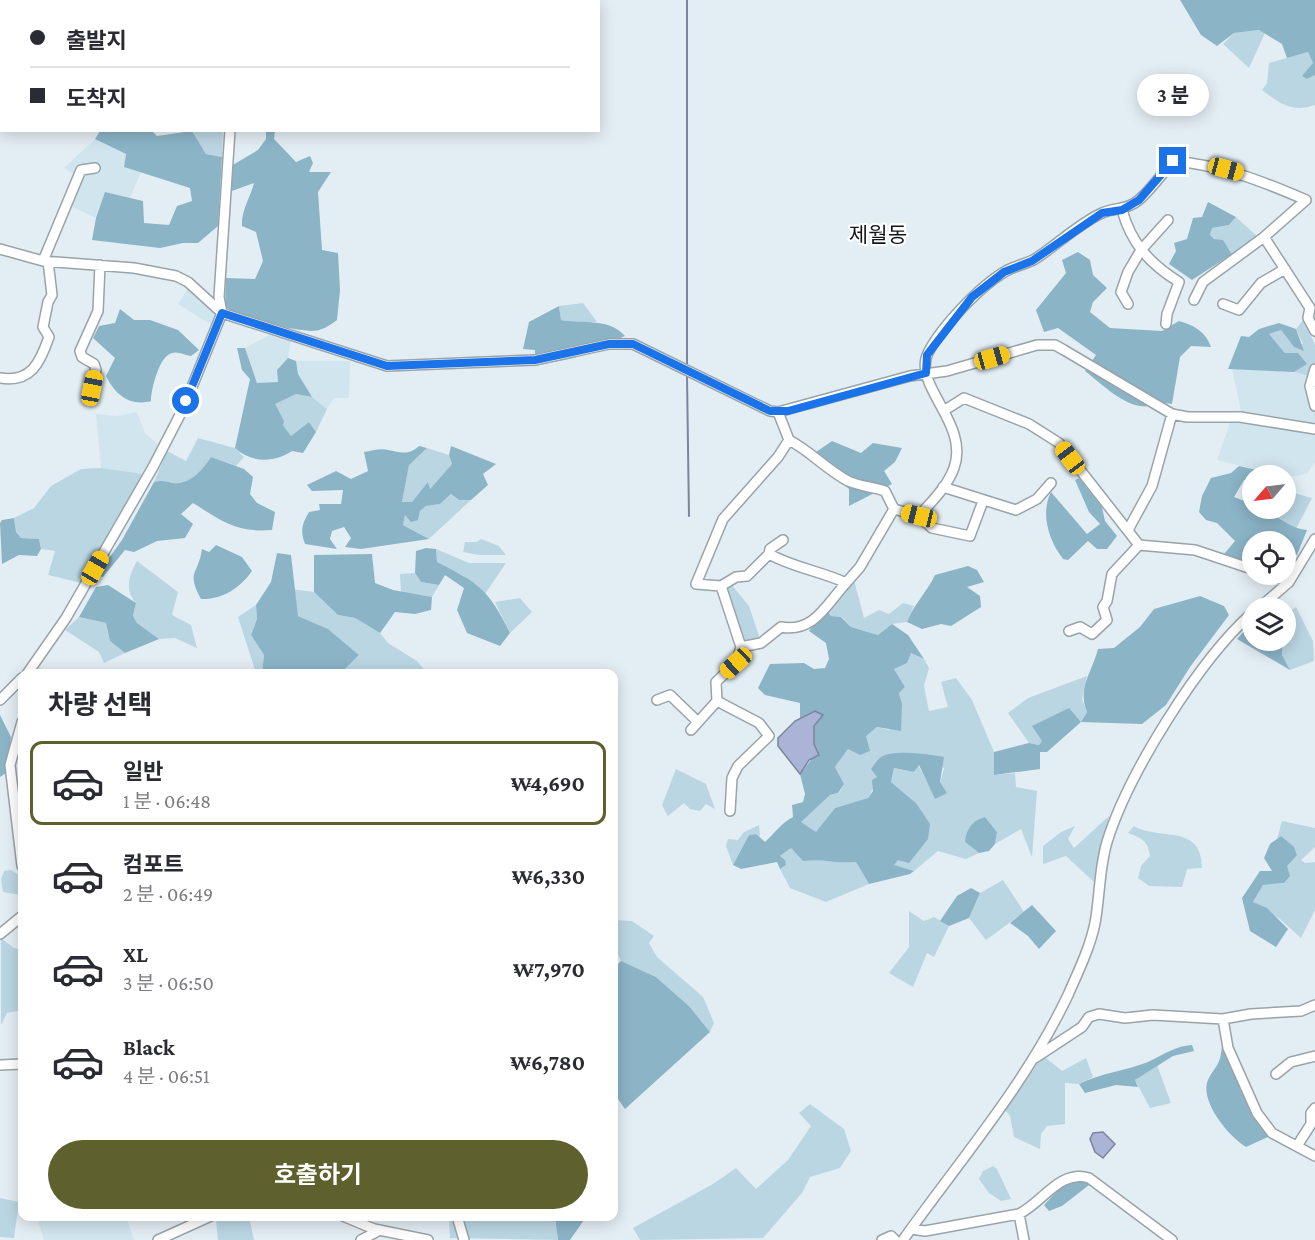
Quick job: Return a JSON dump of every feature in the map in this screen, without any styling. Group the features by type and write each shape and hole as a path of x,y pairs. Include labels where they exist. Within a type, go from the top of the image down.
{"street":[{"path":"31,669 81,593 153,467 183,409 222,313 219,297 230,132"},
{"path":"919,516 944,487 954,467 956,440 945,410 938,403 926,373 927,355 972,297 1004,272 1032,261 1102,213 1122,210 1139,200 1173,161 1206,164 1246,175 1311,199 1203,282 1194,300"},
{"path":"0,378 15,380 28,376 41,361 48,337 43,327 52,295 45,261 81,170 95,168"},
{"path":"1122,210 1127,230 1141,250 1159,270 1179,282 1167,314 1166,324"},
{"path":"1128,304 1121,292 1141,250 1168,220"},
{"path":"1264,237 1310,308 1308,318 1315,331"},
{"path":"0,249 45,261 100,265 176,276 188,282 222,313 387,366 535,360 609,344 633,344 770,411 778,412 1046,343 1064,350 1172,414 1187,417 1240,417 1315,429"},
{"path":"92,388 96,370 94,364 82,357 80,351 98,311 100,265"},
{"path":"1223,304 1239,310 1261,283 1286,269"},
{"path":"1315,369 1310,386 1315,406"},
{"path":"945,410 964,398 1029,423 1045,432 1059,443 1139,544 1195,550 1242,566"},
{"path":"778,412 789,440 806,449 818,462 851,483 885,491 894,509 919,516 932,528 970,536 983,501"},
{"path":"1128,530 1152,486 1172,414"},
{"path":"783,540 770,549 769,554 747,576 736,577 721,586 696,584 723,519 778,457 789,440"},
{"path":"944,487 1016,510 1036,499 1051,483"},
{"path":"741,647 761,643 781,627 802,628 812,622 860,567 894,509"},
{"path":"1296,570 1315,539"},
{"path":"1069,631 1080,627 1092,634 1107,620 1103,607 1107,601 1112,574 1139,544"},
{"path":"769,554 789,566 828,574 846,583"},
{"path":"1272,597 1286,585"},
{"path":"691,730 717,701 716,682 736,663 741,647 721,586"},
{"path":"903,1240 1045,1042 1085,954 1095,923 1100,869 1107,841 1133,779 1171,716 1219,648 1242,624"},
{"path":"39,669 44,651"},
{"path":"0,700 18,682"},
{"path":"657,699 670,695 698,722"},
{"path":"717,701 759,723 769,736 738,766 732,778 730,810"},
{"path":"18,736 10,765 18,832"},
{"path":"0,934 18,919"},
{"path":"1033,1059 1082,1027 1089,1017 1099,1014 1125,1018 1153,1015 1223,1019 1313,1007 1315,1019"},
{"path":"1223,1019 1228,1048 1257,1113 1272,1133 1315,1156"},
{"path":"1276,1074 1291,1062 1315,1056"},
{"path":"0,1065 18,1064"},
{"path":"1297,1146 1311,1124 1311,1113 1315,1108"},
{"path":"911,1229 925,1231 1019,1214 1033,1208 1064,1179 1080,1175 1089,1178 1172,1240"},
{"path":"1019,1214 1024,1240"},
{"path":"158,1240 200,1221"},
{"path":"356,1221 380,1230 423,1239"},
{"path":"458,1221 464,1240"},
{"path":"361,1240 380,1230"},
{"path":"882,1240 891,1236 895,1240"}],"shaded area":[{"path":"1180,0 1315,0 1315,75 1307,79 1302,76 1313,63 1308,52 1287,58 1282,44 1259,30 1234,33 1217,46 1201,35"},
{"path":"1259,30 1265,33 1249,68 1223,44 1234,33"},
{"path":"1308,52 1313,63 1307,79 1315,75 1315,105 1300,108 1287,106 1262,90 1267,83 1269,63"},
{"path":"99,132 153,132 157,136 193,132 206,154 222,157 218,226 198,243 183,243 160,248 92,240 96,218 105,192 143,201 144,223 169,225 177,206 192,201 190,188 124,167 126,154 95,139"},
{"path":"193,132 223,132 222,157 206,154"},
{"path":"266,132 275,132 274,139 296,162 310,156 313,163 309,172 331,172 318,192 322,250 338,253 340,290 337,320 319,330 278,326 244,316 225,307 226,278 255,279 263,261 256,232 242,226 244,210 254,183 229,192 231,166 258,150 266,139"},
{"path":"95,139 126,154 124,167 141,172 130,198 105,192 96,218 70,206 75,175 64,168"},
{"path":"1208,202 1236,217 1229,225 1212,228 1210,235 1214,239 1223,240 1232,254 1192,280 1169,264 1176,251 1174,243 1187,239 1193,218 1202,217"},
{"path":"1236,217 1259,238 1232,254 1229,248 1210,236 1212,228 1229,225"},
{"path":"1078,252 1090,260 1093,275 1107,288 1093,302 1090,312 1110,328 1162,331 1179,321 1194,327 1206,337 1211,347 1191,346 1180,357 1172,404 1144,406 1126,401 1085,371 1096,355 1058,328 1044,332 1036,310 1066,273 1062,260"},
{"path":"188,288 218,312 213,326 178,304"},
{"path":"583,303 597,322 579,323 561,320 559,306"},
{"path":"559,306 561,320 612,326 625,336 574,358 535,366 535,350 523,349 529,322"},
{"path":"120,309 134,320 150,320 178,330 199,350 191,356 177,352 167,355 157,374 151,401 136,402 118,393 106,376 115,358 93,338 99,326 115,323"},
{"path":"1304,319 1315,345 1315,378 1294,372 1306,364 1285,353 1269,334 1281,330 1294,347 1303,344 1296,329"},
{"path":"1279,323 1296,329 1304,351 1294,347 1281,330 1269,334 1285,353 1298,353 1307,364 1294,372 1228,369 1241,336 1249,337 1259,329"},
{"path":"276,332 291,339 288,358 277,370 279,383 257,383 245,348"},
{"path":"237,348 245,348 257,383 278,382 277,370 288,358 296,361 298,374 312,397 296,394 275,404 284,421 283,425 291,436 309,422 316,432 303,453 292,451 278,458 263,460 241,453 235,448 250,379 242,370"},
{"path":"296,361 350,361 349,398 334,398 327,409 312,397 298,374"},
{"path":"1232,369 1288,371 1315,378 1315,462 1307,474 1296,476 1296,465 1242,466 1217,460 1231,420 1241,411"},
{"path":"296,394 312,397 327,409 316,432 309,422 291,436 283,425 274,404"},
{"path":"137,412 145,433 160,446 144,474 101,468 96,414 117,416"},
{"path":"198,438 235,448 244,457 236,466 211,457 200,471 185,482 154,482 167,451 186,461"},
{"path":"832,441 861,453 873,443 902,448 895,462 884,471 892,484 849,506 849,489 831,474 816,452"},
{"path":"419,446 427,448 409,465 402,502 412,502 428,482 430,489 452,464 449,455 451,446 496,464 483,474 488,485 471,500 459,500 451,494 440,504 426,506 420,511 418,520 411,522 405,515 403,525 429,539 361,549 345,547 351,538 344,527 332,531 330,539 337,549 305,544 302,528 309,512 320,510 319,504 341,504 343,490 312,491 307,485 336,471 351,479 368,471 364,452 382,449 408,452"},
{"path":"427,448 449,455 452,464 429,490 429,483 412,502 402,502 409,464"},
{"path":"211,457 244,469 253,477 250,494 257,503 275,512 272,530 239,528 193,503 181,514 193,524 185,538 157,541 134,552 125,550 103,577 96,576 122,540 154,482 185,482 200,471"},
{"path":"1239,466 1242,467 1242,483 1234,497 1242,500 1242,519 1280,519 1307,530 1297,555 1296,531 1242,531 1242,560 1224,554 1235,541 1217,523 1206,520 1199,512 1202,496 1211,478 1231,473"},
{"path":"101,468 144,474 81,583 48,575 55,551 41,549 39,539 21,538 16,532 14,518 34,508 51,486 81,469"},
{"path":"1079,478 1102,507 1105,521 1117,536 1107,549 1097,549 1088,541 1068,560 1063,559 1050,536 1046,509 1051,492 1087,534 1100,524 1089,512 1075,480"},
{"path":"451,494 459,500 471,500 429,539 403,525 405,515 418,520 420,511 426,506 440,504"},
{"path":"1296,494 1312,498 1296,529 1280,519 1296,519"},
{"path":"14,518 16,532 21,538 39,539 41,549 37,556 19,555 2,564 0,523 2,520"},
{"path":"481,539 499,546 506,555 479,555 463,552 465,542 477,542"},
{"path":"216,545 242,557 252,571 230,592 209,599 201,599 194,583 194,574 202,549 209,552"},
{"path":"426,548 436,549 437,562 473,582 489,597 510,633 500,646 467,633 457,610 464,588 445,575 439,585 421,582 415,573 416,551"},
{"path":"436,549 469,563 506,563 485,594 462,575 437,562"},
{"path":"277,553 291,555 298,616 328,629 359,655 345,669 262,669 264,655 251,635 257,619 256,605 271,582"},
{"path":"372,554 375,583 393,590 432,597 431,610 415,614 395,612 380,633 355,618 338,615 314,592 314,555"},
{"path":"137,561 178,592 172,615 191,625 197,648 175,638 159,639 137,623 133,616 136,603 130,593 129,582"},
{"path":"968,566 977,570 984,582 967,587 980,596 981,607 951,626 941,624 922,629 907,622 935,575"},
{"path":"415,573 421,582 439,585 432,597 401,592 400,574"},
{"path":"854,580 864,618 879,610 889,614 903,603 914,606 907,622 892,624 878,635 851,627 842,617 831,616 826,610"},
{"path":"731,584 749,606 763,648 738,648 722,593"},
{"path":"108,585 136,603 133,616 137,623 159,639 125,653 110,641 106,623 79,617 96,587"},
{"path":"292,589 314,592 338,615 355,618 380,633 388,643 417,661 424,669 345,669 359,655 328,629 298,616"},
{"path":"1200,596 1224,606 1229,615 1190,667 1166,705 1142,724 1081,722 1087,712 1084,703 1086,680 1098,649 1114,648 1140,627 1154,609"},
{"path":"520,598 532,612 510,633 495,602"},
{"path":"256,605 257,619 251,635 264,655 262,669 255,669 238,617"},
{"path":"1296,607 1313,641 1314,661 1290,670 1282,651 1296,651"},
{"path":"826,610 831,616 841,617 851,627 878,635 892,624 908,635 924,659 911,653 907,663 894,669 905,687 899,693 902,704 901,731 877,727 866,736 870,751 860,755 848,749 835,767 844,784 838,793 830,795 801,822 816,832 835,808 868,798 873,791 872,780 877,777 871,769 880,758 886,755 911,753 944,757 940,782 947,793 935,799 919,765 914,772 894,768 891,782 916,803 930,824 928,839 909,863 898,860 894,865 914,871 869,884 856,862 803,861 791,848 780,856 785,860 786,865 780,869 777,862 741,869 733,865 749,835 756,834 765,842 793,817 792,805 803,802 805,794 800,774 818,751 814,744 814,726 823,715 800,719 800,703 765,695 758,688 770,664 804,663 814,669 825,668 829,659 826,643 809,631"},
{"path":"79,617 106,623 110,641 125,653 104,663 99,652 65,630"},
{"path":"1258,651 1282,651 1290,670"},
{"path":"911,653 924,659 929,668 924,686 929,711 948,707 941,682 956,678 972,700 994,752 994,775 1015,773 1016,787 1037,791 1032,857 1021,829 995,844 997,832 985,817 965,842 979,853 966,859 938,851 914,871 893,865 898,860 916,803 891,782 894,768 914,772 918,765 936,799 944,768 892,753 868,798 835,808 816,833 800,822 830,795 839,793 844,784 835,767 848,749 877,727 889,730 896,721 901,709 899,693 905,687 894,669"},
{"path":"1087,676 1082,699 1087,712 1081,722 1068,708 1039,745 1029,743 1008,713 1028,698"},
{"path":"1069,708 1081,722 1047,752 1040,752 1040,769 994,775 994,752 1029,743 1039,745 1042,741 1032,726"},
{"path":"815,711 823,715 814,726 814,744 819,755 809,760 800,774 778,746 778,738 795,721"},
{"path":"0,715 11,737 6,773 0,777"},
{"path":"676,769 706,784 715,809 706,804 700,811 690,809 684,803 668,816 662,805"},
{"path":"1109,816 1094,882 1066,856 1043,864 1043,846 1061,832 1075,826 1068,839 1074,848"},
{"path":"985,817 997,832 995,844 989,851 979,853 965,842 969,829"},
{"path":"1282,821 1315,828 1315,847 1301,860 1305,863 1315,862 1315,910 1301,938 1280,919 1253,902 1263,885 1284,883 1287,866 1281,836 1277,839"},
{"path":"759,825 760,837 756,834 749,835 733,865 726,846 728,839 738,840 744,832"},
{"path":"1134,826 1187,839 1195,845 1200,854 1202,868 1187,869 1182,887 1149,886 1138,878 1141,866 1150,856 1144,841 1128,833"},
{"path":"1281,836 1294,847 1297,855 1287,866 1290,876 1284,883 1263,885 1253,902 1267,908 1288,929 1276,947 1250,931 1242,898 1260,871 1272,871 1264,858 1270,844"},
{"path":"791,848 803,860 856,862 869,884 826,902 790,888 780,869 786,865 780,856"},
{"path":"11,870 18,874 18,894 3,892 1,879 4,871"},
{"path":"1003,880 1024,912 986,940 969,918 980,893"},
{"path":"971,888 980,893 969,918 949,926 940,921 957,896"},
{"path":"1032,905 1056,931 1039,949 1028,936 1010,923"},
{"path":"909,911 924,921 934,917 949,926 934,957 927,953 913,987 889,973 909,947"},
{"path":"618,920 632,921 654,936 649,943 657,957 703,997 714,1023 710,1032 689,1006 656,977 621,961 618,955"},
{"path":"1,938 18,949 18,1011 7,1013 1,1025"},
{"path":"621,961 656,977 689,1006 710,1032 625,1109 618,1099 618,964"},
{"path":"1192,1045 1194,1051 1173,1056 1135,1080 1138,1087 1116,1085 1085,1093 1079,1084 1131,1068 1175,1049"},
{"path":"1222,1046 1270,1136 1246,1147 1217,1118 1208,1098 1206,1088 1208,1080 1219,1062"},
{"path":"1045,1057 1062,1071 1086,1058 1093,1077 1079,1084 1065,1083 1065,1124 1047,1126 1041,1134 1040,1149 1014,1137 1010,1116 1005,1110 1040,1059"},
{"path":"1157,1065 1171,1103 1150,1108 1135,1080"},
{"path":"810,1104 844,1129 851,1151 840,1168 810,1177 802,1193 763,1238 640,1240 633,1228 713,1184 736,1168 756,1189 788,1160 811,1126 799,1113"},
{"path":"1103,1132 1115,1144 1103,1158 1095,1152 1090,1139 1093,1133"},
{"path":"993,1166 997,1169 1011,1199 1001,1201 989,1193 979,1179 983,1171"},
{"path":"1084,1180 1089,1185 1062,1206 1049,1211 1044,1205 1066,1182"},
{"path":"0,1198 18,1202 14,1238 0,1237"},
{"path":"38,1221 127,1221 134,1240 44,1240"},
{"path":"216,1221 250,1221 254,1240 218,1240"},
{"path":"449,1221 556,1221 558,1240 450,1238"},
{"path":"556,1221 583,1221 570,1240 558,1240"}],"waterway":[{"path":"687,0 687,365"},
{"path":"687,376 689,516"}],"district":[{"name":"제월동","path":"878,235"}],"route":[{"path":"186,401 222,313 387,366 535,360 609,344 633,344 770,411 788,411 926,373 927,355 972,297 1004,272 1032,261 1102,213 1114,209 1122,210 1139,200 1173,161"}]}
